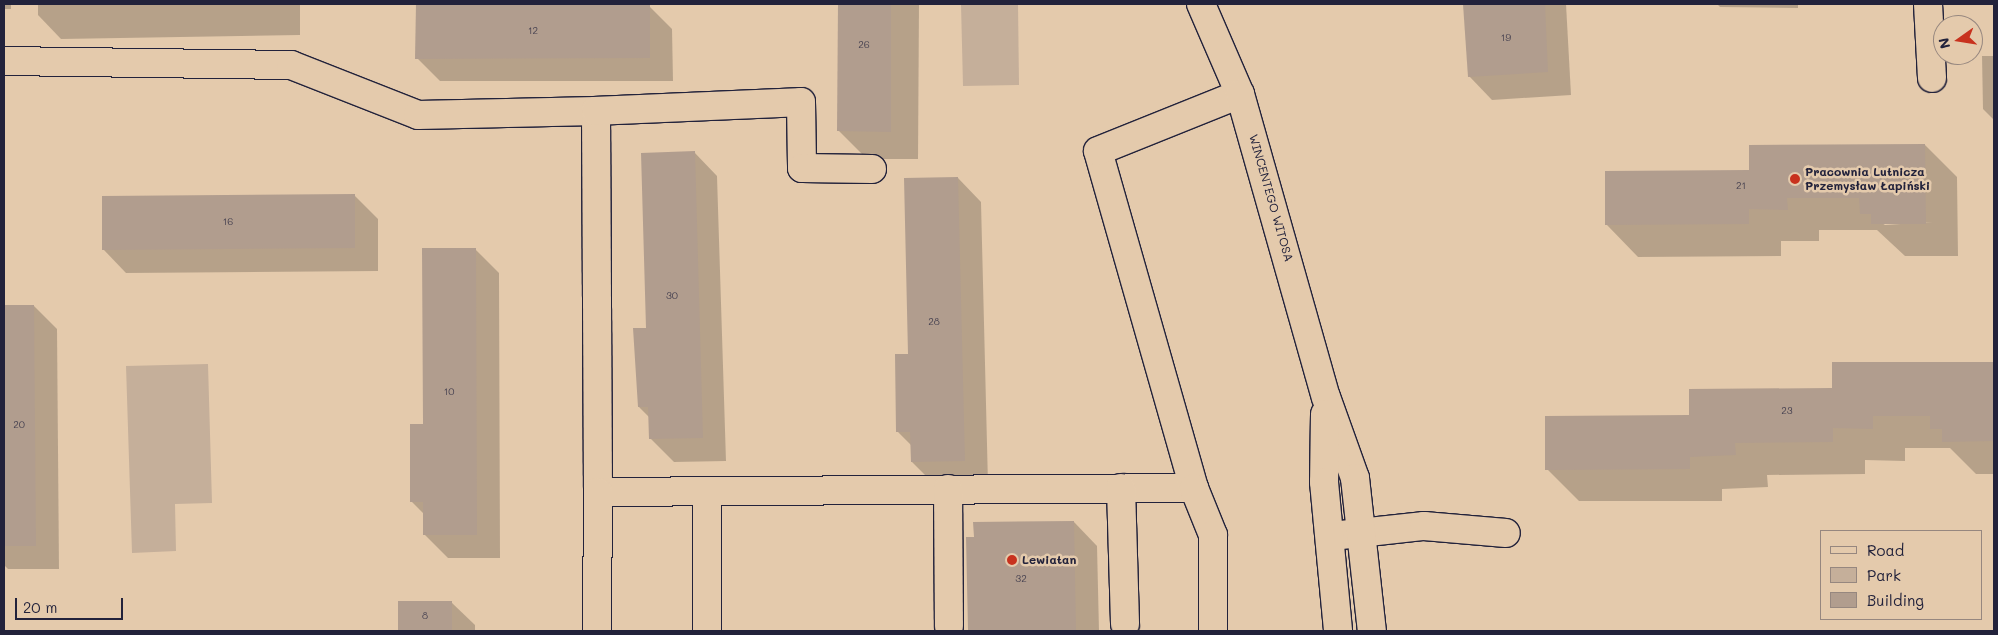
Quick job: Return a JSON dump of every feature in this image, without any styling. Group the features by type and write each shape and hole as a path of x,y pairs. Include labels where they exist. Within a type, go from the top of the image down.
{"street":[{"name":"WINCENTEGO WITOSA","path":"1201,4 1240,94 1326,397 1356,478 1372,631"},
{"path":"1928,4 1932,78"},
{"path":"4,61 291,65 418,116 596,111 800,102 802,168 872,169"},
{"path":"1213,631 1213,535 1194,488 1098,151 1240,94"},
{"path":"596,111 597,631"},
{"name":"WINCENTEGO WITOSA","path":"1326,397 1324,482 1332,536 1338,631"},
{"path":"1122,488 1124,624"},
{"path":"598,492 1194,488"},
{"path":"948,489 949,626"},
{"path":"707,491 707,631"},
{"path":"1332,536 1424,526 1506,533"}],"green space":[{"path":"961,4 1018,4 1019,85 963,86"},
{"path":"208,364 212,503 175,504 176,551 132,553 126,366"}],"building":[{"path":"416,4 650,4 650,58 415,59"},
{"path":"838,4 891,4 891,132 837,131"},
{"path":"1463,4 1545,4 1548,72 1468,77"},
{"path":"1925,144 1926,224 1871,224 1871,214 1860,214 1859,198 1787,198 1788,210 1749,209 1749,224 1605,225 1605,171 1749,170 1749,145"},
{"path":"695,151 703,438 649,439 648,407 638,407 633,328 646,328 641,153"},
{"path":"958,177 965,461 911,462 910,432 896,432 895,354 908,354 904,178"},
{"path":"355,194 355,248 102,250 102,196"},
{"path":"422,248 476,248 477,535 423,535 423,502 410,502 410,424 423,424"},
{"path":"4,305 34,305 36,546 4,546"},
{"path":"1832,362 1994,362 1994,441 1942,442 1942,429 1930,429 1930,416 1873,416 1873,429 1833,428 1833,442 1735,443 1736,455 1690,457 1690,469 1545,470 1545,416 1689,415 1689,389 1832,388"},
{"path":"1074,521 1076,631 968,630 966,537 974,537 973,522"},
{"path":"398,601 452,601 452,631 398,631"}],"place":[{"name":"Pracownia Lutnicza Przemysław Łapiński","path":"1795,179"},
{"name":"Lewiatan","path":"1012,560"}]}
